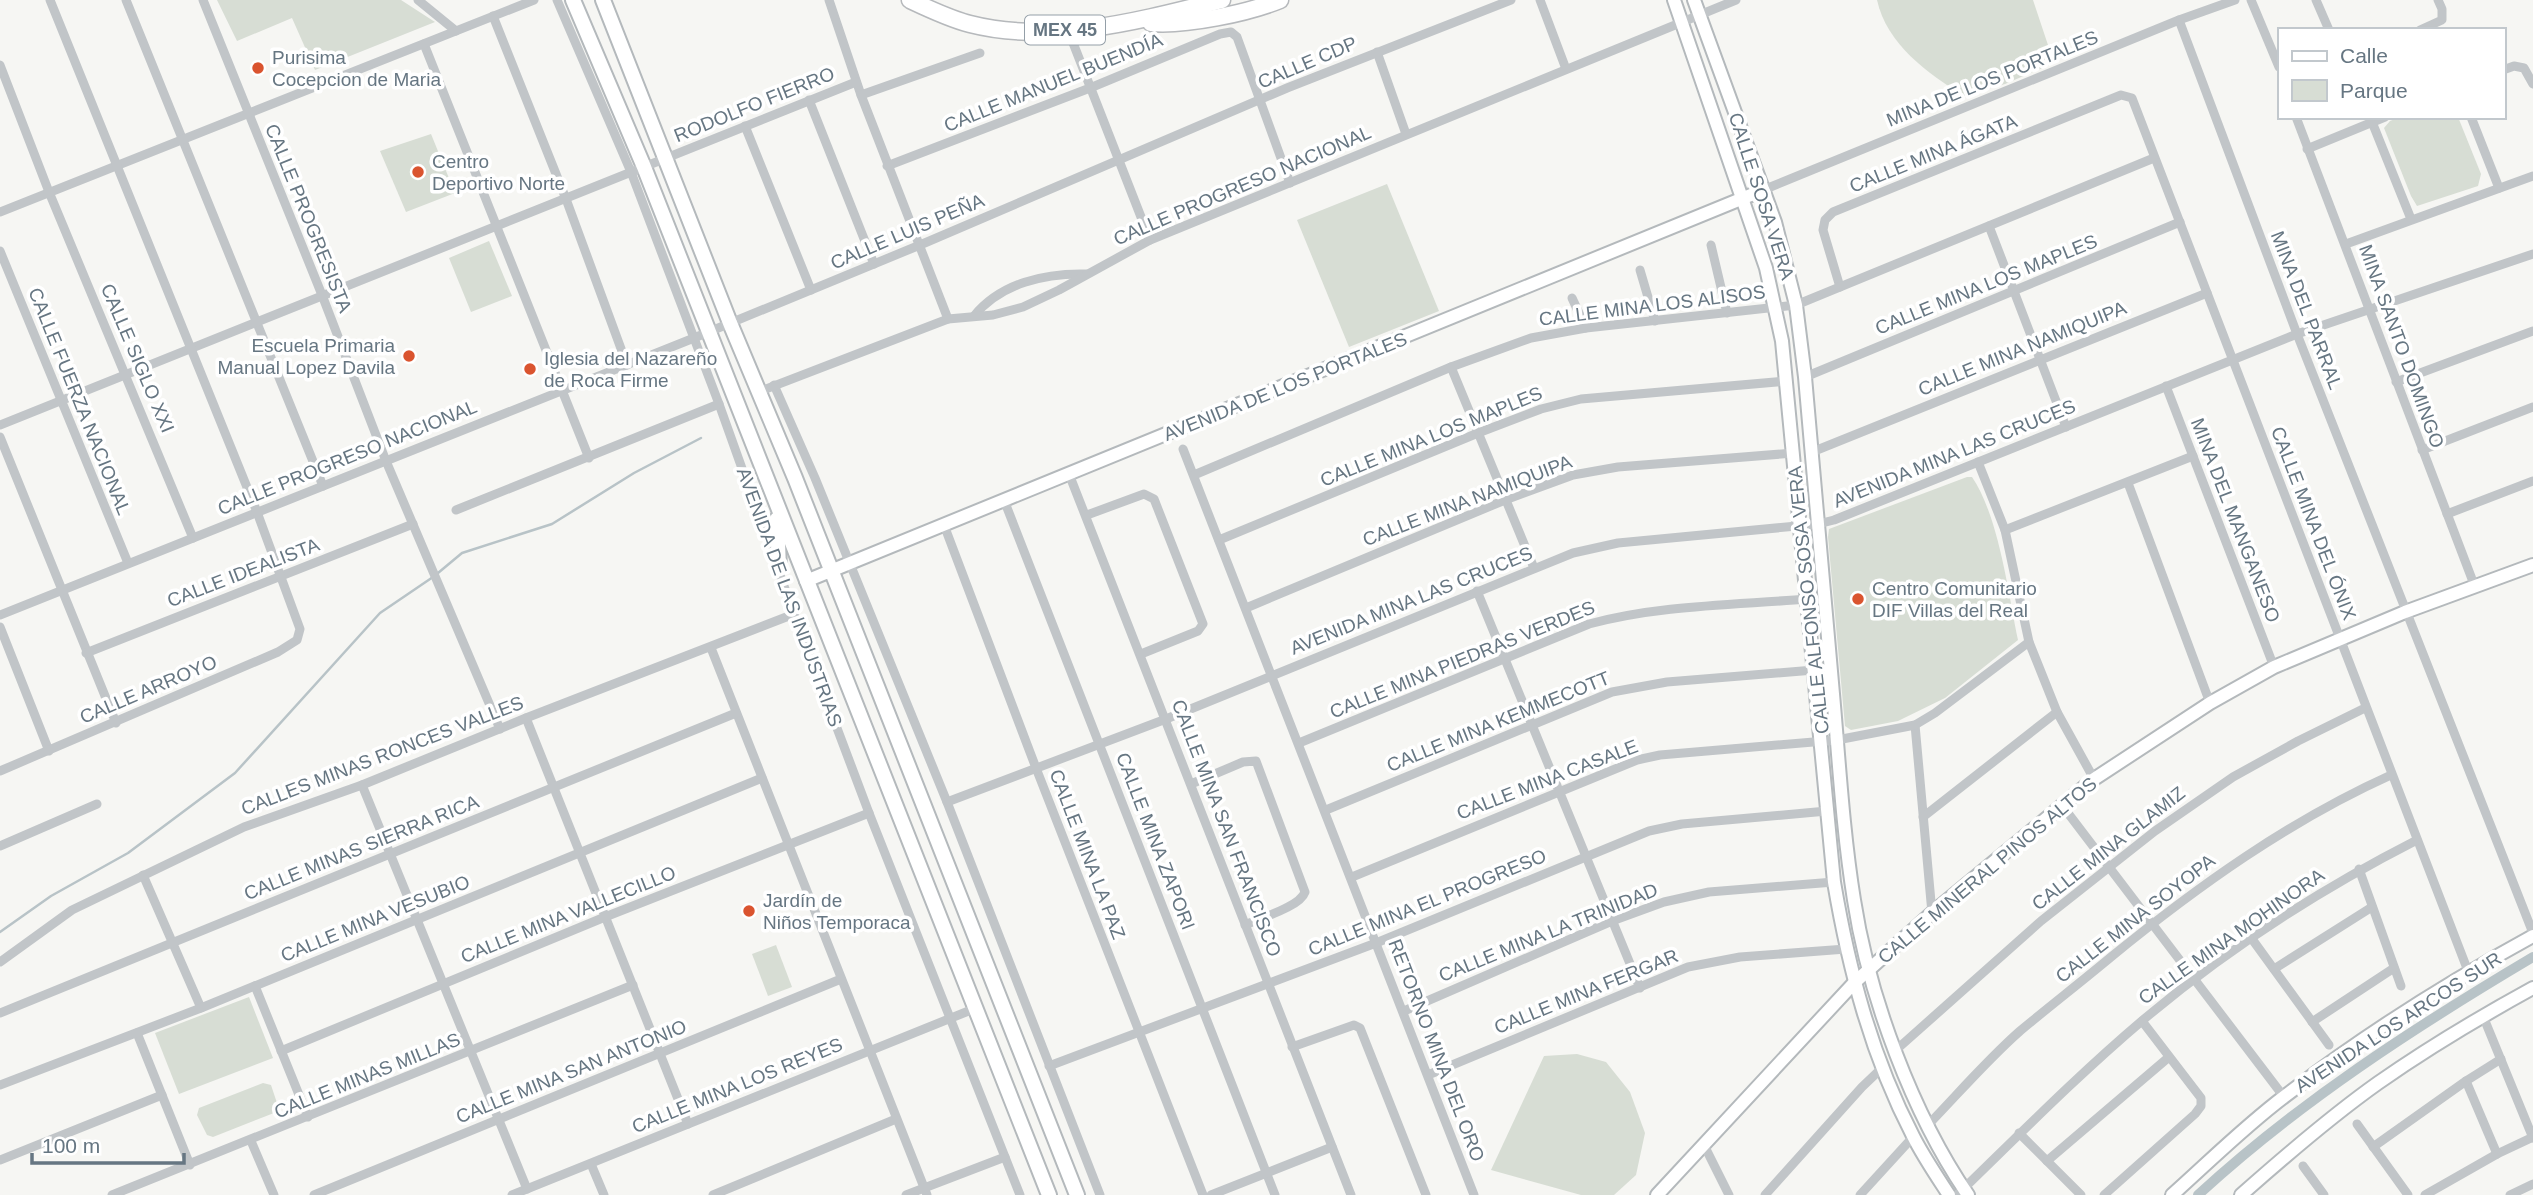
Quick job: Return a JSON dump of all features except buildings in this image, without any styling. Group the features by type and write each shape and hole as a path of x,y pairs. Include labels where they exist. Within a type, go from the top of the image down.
{"highway":[{"name":"MEX 45","path":"910,0 969,24 1004,30 1068,30 1135,20 1222,0"},
{"path":"1135,20 1175,23 1231,14 1280,0"}],"main road":[{"name":"AVENIDA DE LAS INDUSTRIAS","path":"573,0 701,335 777,507 1049,1195"},
{"path":"603,0 1077,1195"},
{"name":"CALLE ALFONSO SOSA VERA","path":"1674,0 1766,268 1776,308 1787,381 1834,881 1846,949 1854,983 1883,1067 1913,1137 1949,1195"},
{"path":"1694,0 1699,16"},
{"name":"CALLE SOSA VERA","path":"1699,16 1775,222 1796,305 1854,901 1869,968 1896,1050 1927,1126 1963,1193"},
{"name":"AVENIDA DE LOS PORTALES","path":"806,581 1763,190"},
{"path":"777,507 779,568"},
{"name":"CALLE MINERAL PINOS ALTOS","path":"1657,1195 1869,968 2094,779 2210,703 2274,667 2339,638 2533,565"},
{"name":"AVENIDA LOS ARCOS SUR","path":"2172,1195 2284,1097 2468,971 2533,935"},
{"name":"AVENIDA LOS ARCOS SUR","path":"2241,1195 2292,1150 2377,1084 2483,1016 2533,988"}],"street":[{"path":"50,0 282,576"},
{"path":"127,0 323,486"},
{"name":"CALLE PROGRESISTA","path":"203,0 386,461 500,729"},
{"path":"418,0 456,31"},
{"path":"0,212 534,0"},
{"name":"AVENIDA DE LAS INDUSTRIAS","path":"557,0 637,170"},
{"path":"829,0 887,166 948,319"},
{"name":"CALLE CDP","path":"1119,160 1377,52 1511,0"},
{"path":"1540,0 1566,69"},
{"name":"CALLE PROGRESO NACIONAL","path":"758,391 948,319 1008,312 1088,274 1150,240 1736,0"},
{"name":"MINA DE LOS PORTALES","path":"1763,190 2179,20 2235,0"},
{"path":"2251,0 2278,65"},
{"path":"2316,0 2328,28"},
{"path":"2424,28 2442,20 2438,0"},
{"path":"493,16 566,199 627,365"},
{"name":"MINA DEL PARRAL","path":"2179,20 2297,334 2533,935"},
{"path":"1068,30 1150,240"},
{"name":"CALLE MANUEL BUENDÍA","path":"887,166 1090,88 1220,34 1231,32 1237,37 1260,100"},
{"path":"424,44 589,458"},
{"path":"1377,52 1406,134"},
{"path":"861,95 980,53"},
{"name":"CALLE SIGLO XXI","path":"0,65 49,192 193,538"},
{"path":"2505,70 2519,66 2527,70 2533,84"},
{"name":"RODOLFO FIERRO","path":"665,158 856,82"},
{"name":"CALLE MINA DEL ÓNIX","path":"2122,94 2134,101 2468,971"},
{"name":"CALLE MINA ÁGATA","path":"1840,287 1822,230 1825,220 1833,212 2122,94"},
{"path":"809,100 874,264"},
{"path":"1260,100 1290,183"},
{"name":"MINA SANTO DOMINGO","path":"2297,119 2475,587"},
{"path":"2307,149 2380,119"},
{"path":"2472,119 2499,188"},
{"path":"2372,122 2411,219"},
{"path":"745,125 811,290"},
{"path":"0,425 665,158"},
{"name":"CALLE MINA LOS ALISOS","path":"1194,475 1451,367 1531,338 1586,328 1796,305 2154,158"},
{"name":"CALLE LUIS PEÑA","path":"701,335 920,246 1119,160"},
{"path":"2346,244 2533,176"},
{"name":"CALLE MINA LOS MAPLES","path":"1805,377 2179,222"},
{"path":"1989,226 2042,358 2066,427"},
{"path":"1711,245 1727,313"},
{"name":"CALLE FUERZA NACIONAL","path":"0,251 128,564"},
{"name":"AVENIDA MINA LAS CRUCES","path":"947,802 1166,719 1573,553 1618,543 1818,524 2297,334 2533,254"},
{"path":"1640,270 1655,321"},
{"path":"974,316 982,306 1003,291 1034,279 1050,275 1088,274"},
{"name":"CALLE MINA NAMIQUIPA","path":"1812,452 2207,293"},
{"path":"1572,298 1586,328"},
{"path":"2396,382 2533,331"},
{"name":"AVENIDA DE LAS INDUSTRIAS","path":"701,335 719,404 794,614 869,813 1020,1195"},
{"name":"CALLE PROGRESO NACIONAL","path":"0,615 701,335"},
{"path":"1451,367 1534,568"},
{"name":"CALLE MINA LOS MAPLES","path":"1219,540 1478,433 1541,410 1581,399 1787,381"},
{"path":"774,385 947,802 1100,1195"},
{"name":"MINA DEL MANGANESO","path":"2166,386 2274,667"},
{"path":"456,510 719,404"},
{"path":"2422,450 2533,407"},
{"path":"0,437 116,723"},
{"name":"RETORNO MINA DEL ORO","path":"1183,449 1474,1195"},
{"name":"CALLE MINA NAMIQUIPA","path":"1246,608 1505,500 1573,475 1618,467 1794,453"},
{"path":"2005,530 2193,456"},
{"path":"1979,462 2005,530 2029,642 2057,712 2094,779"},
{"name":"CALLE MINA SAN FRANCISCO","path":"1069,474 1351,1195"},
{"path":"2447,514 2533,481"},
{"path":"2127,483 2210,703"},
{"path":"1087,515 1144,494 1151,496 1178,562 1202,627 1141,654"},
{"name":"CALLE MINA ZAPORI","path":"1004,500 1275,1195"},
{"name":"CALLE IDEALISTA","path":"86,653 413,524"},
{"name":"CALLE MINA LA PAZ","path":"944,525 1203,1195"},
{"name":"CALLE ARROYO","path":"0,771 278,652 297,640 300,629 282,576"},
{"path":"1476,591 1640,988"},
{"name":"CALLE MINA PIEDRAS VERDES","path":"1299,743 1589,624 1661,611 1807,599"},
{"name":"CALLES MINAS RONCES VALLES","path":"0,962 72,910 244,827 362,785 794,614"},
{"path":"0,627 50,751"},
{"name":"CALLE MINA CASALE","path":"1352,877 1611,768 1660,755 1837,740 1915,725 2029,642"},
{"path":"710,648 925,1191"},
{"name":"CALLE MINA KEMMECOTT","path":"1325,810 1532,726 1583,702 1639,685 1814,670"},
{"name":"CALLE MINA GLAMIZ","path":"1896,1050 2041,921 2155,831 2233,777 2365,708"},
{"path":"1923,817 2057,712"},
{"name":"CALLE MINAS SIERRA RICA","path":"0,1013 736,713"},
{"path":"526,718 688,1124"},
{"path":"1915,725 1932,913"},
{"path":"1191,783 1243,762 1256,761 1305,892 1303,898 1293,905 1245,925"},
{"name":"CALLE MINA SOYOPA","path":"1927,1126 2020,1032 2152,924 2291,827 2391,775"},
{"name":"CALLE MINA VESUBIO","path":"0,1085 201,1008 762,778"},
{"path":"362,785 527,1189"},
{"path":"0,846 97,804"},
{"path":"2061,804 2284,1097"},
{"name":"CALLE MINA EL PROGRESO","path":"1049,1066 1376,943 1666,826 1827,811"},
{"name":"CALLE MINA VALLECILLO","path":"281,1051 605,917 869,813"},
{"name":"CALLE MINA MOHINORA","path":"1963,1193 2019,1133 2142,1021 2194,979 2305,902 2359,869 2417,840"},
{"path":"2359,869 2401,986"},
{"path":"143,875 201,1008"},
{"name":"CALLE MINA LA TRINIDAD","path":"1404,1011 1612,921 1685,896 1834,881"},
{"path":"2274,969 2372,907"},
{"path":"2252,939 2329,1045"},
{"name":"CALLE MINA FERGAR","path":"1428,1075 1688,967 1740,957 1846,949"},
{"path":"2312,1021 2394,968"},
{"name":"CALLE MINA SAN ANTONIO","path":"314,1195 841,979"},
{"name":"CALLE MINAS MILLAS","path":"112,1195 633,985"},
{"path":"255,986 308,1117"},
{"name":"CALLE MINA LOS REYES","path":"512,1195 976,1008"},
{"path":"2425,1195 2497,1154 2533,1138 2483,1016"},
{"path":"2104,1195 2201,1106 2201,1098 2142,1021"},
{"path":"1292,1047 1354,1025 1360,1028 1426,1195"},
{"path":"136,1033 190,1165"},
{"path":"2047,1161 2169,1056"},
{"path":"2373,1147 2466,1080 2501,1059"},
{"path":"1765,1195 1883,1067"},
{"path":"2466,1080 2497,1154"},
{"path":"0,1160 162,1095"},
{"path":"713,1195 896,1119"},
{"path":"2357,1124 2408,1195"},
{"path":"2019,1133 2081,1195"},
{"path":"1860,1195 1913,1137"},
{"path":"251,1141 274,1195"},
{"path":"1704,1145 1729,1195"},
{"path":"1211,1195 1332,1147"},
{"path":"906,1195 925,1191 1005,1157"},
{"path":"591,1164 604,1195"},
{"path":"2303,1166 2324,1195"},
{"path":"2510,1195 2533,1184"}],"green space":[{"path":"217,0 401,0 435,22 315,70 292,18 237,41"},
{"path":"1877,0 2033,0 2054,63 2005,84 1963,96 1923,67 1899,44 1882,16"},
{"path":"2459,119 2481,174 2478,186 2417,206 2384,128 2390,121"},
{"name":"Centro Deportivo Norte","path":"431,134 455,193 406,212 380,151"},
{"path":"1387,184 1439,311 1349,347 1297,220"},
{"path":"489,241 512,296 471,312 449,258"},
{"path":"1972,477 1981,494 1996,533 2018,640 1945,698 1898,721 1851,730 1845,726 1829,529"},
{"path":"776,945 792,987 768,996 752,954"},
{"path":"249,997 273,1058 179,1094 155,1033"},
{"path":"1577,1054 1606,1062 1630,1092 1645,1133 1636,1175 1614,1195 1581,1195 1491,1170 1544,1056"},
{"path":"263,1083 271,1085 278,1106 274,1113 213,1137 207,1135 197,1115 199,1108"}],"waterway":[{"path":"438,573 462,553 552,524 634,473 701,438"},
{"path":"0,932 51,896 128,853 235,773 380,613 433,577"},
{"path":"2198,1195 2276,1128 2359,1067 2533,957"}],"place":[{"name":"Purisima Cocepcion de Maria","path":"258,68"},
{"name":"Centro Deportivo Norte","path":"418,172"},
{"name":"Escuela Primaria Manual Lopez Davila","path":"409,356"},
{"name":"Iglesia del Nazareño de Roca Firme","path":"530,369"},
{"name":"Centro Comunitario DIF Villas del Real","path":"1858,599"},
{"name":"Jardín de Niños Temporaca","path":"749,911"}]}
